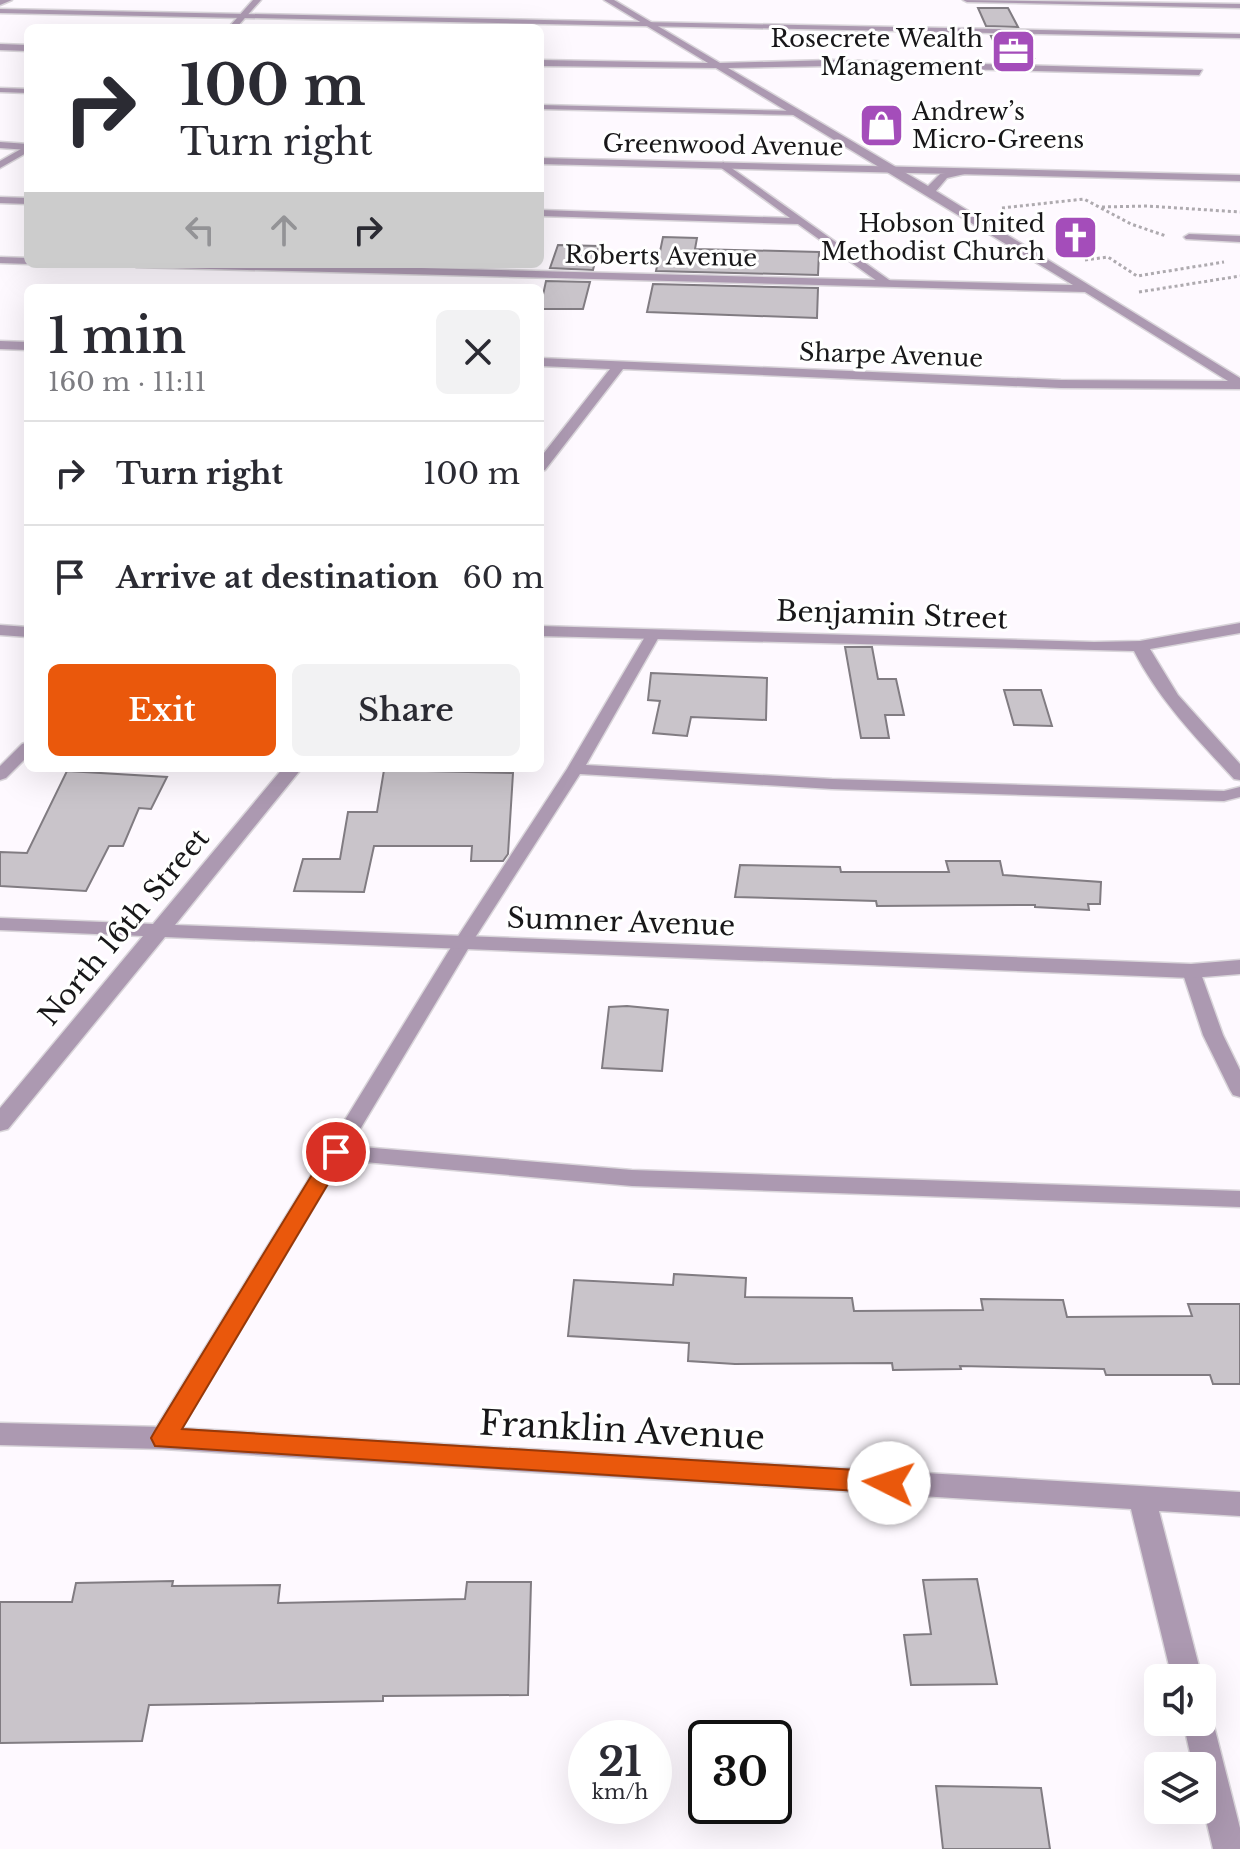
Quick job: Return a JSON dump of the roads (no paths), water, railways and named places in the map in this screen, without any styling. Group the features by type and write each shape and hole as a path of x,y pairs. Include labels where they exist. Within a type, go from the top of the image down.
{"street":[{"path":"0,3 8,0"},
{"path":"236,24 257,0"},
{"path":"608,0 893,169 1240,384"},
{"path":"967,0 1240,6"},
{"path":"0,47 24,48"},
{"path":"544,63 719,66 832,63 1199,72"},
{"path":"0,145 24,148"},
{"path":"0,165 24,150"},
{"name":"Greenwood Avenue","path":"544,161 1240,178"},
{"path":"930,192 932,183 938,178 965,171"},
{"path":"0,260 24,261"},
{"name":"Roberts Avenue","path":"286,268 1088,289"},
{"path":"0,345 24,346"},
{"name":"Sharpe Avenue","path":"544,362 1061,384 1240,384"},
{"path":"544,462 620,365"},
{"name":"Benjamin Street","path":"544,631 1094,647 1140,646 1240,628"},
{"path":"0,630 24,632"},
{"path":"1140,646 1153,673 1179,709 1240,775"},
{"name":"North 16th Street","path":"0,1123 290,772"},
{"name":"Sumner Avenue","path":"0,924 1191,971 1240,967"},
{"name":"Franklin Avenue","path":"0,1434 163,1438 1240,1504"},
{"path":"1142,1498 1184,1664"},
{"path":"1201,1736 1229,1849"}],"lane":[{"path":"0,11 1240,36"},
{"path":"0,90 24,91"},
{"path":"544,107 798,113"},
{"path":"723,165 888,284"},
{"path":"0,200 24,201"},
{"path":"544,213 799,221"},
{"path":"1189,237 1240,239"},
{"path":"163,1438 462,944 575,769 653,635"},
{"path":"0,755 23,752"},
{"path":"0,775 23,752"},
{"path":"575,769 848,785 1224,796 1240,792"},
{"path":"1191,971 1213,1035 1240,1090"},
{"path":"336,1152 632,1178 1240,1199"}],"place":[{"name":"Rosecrete Wealth Management","path":"1014,52"},
{"name":"Andrew’s Micro-Greens","path":"881,125"},
{"name":"Hobson United Methodist Church","path":"1076,237"}]}
